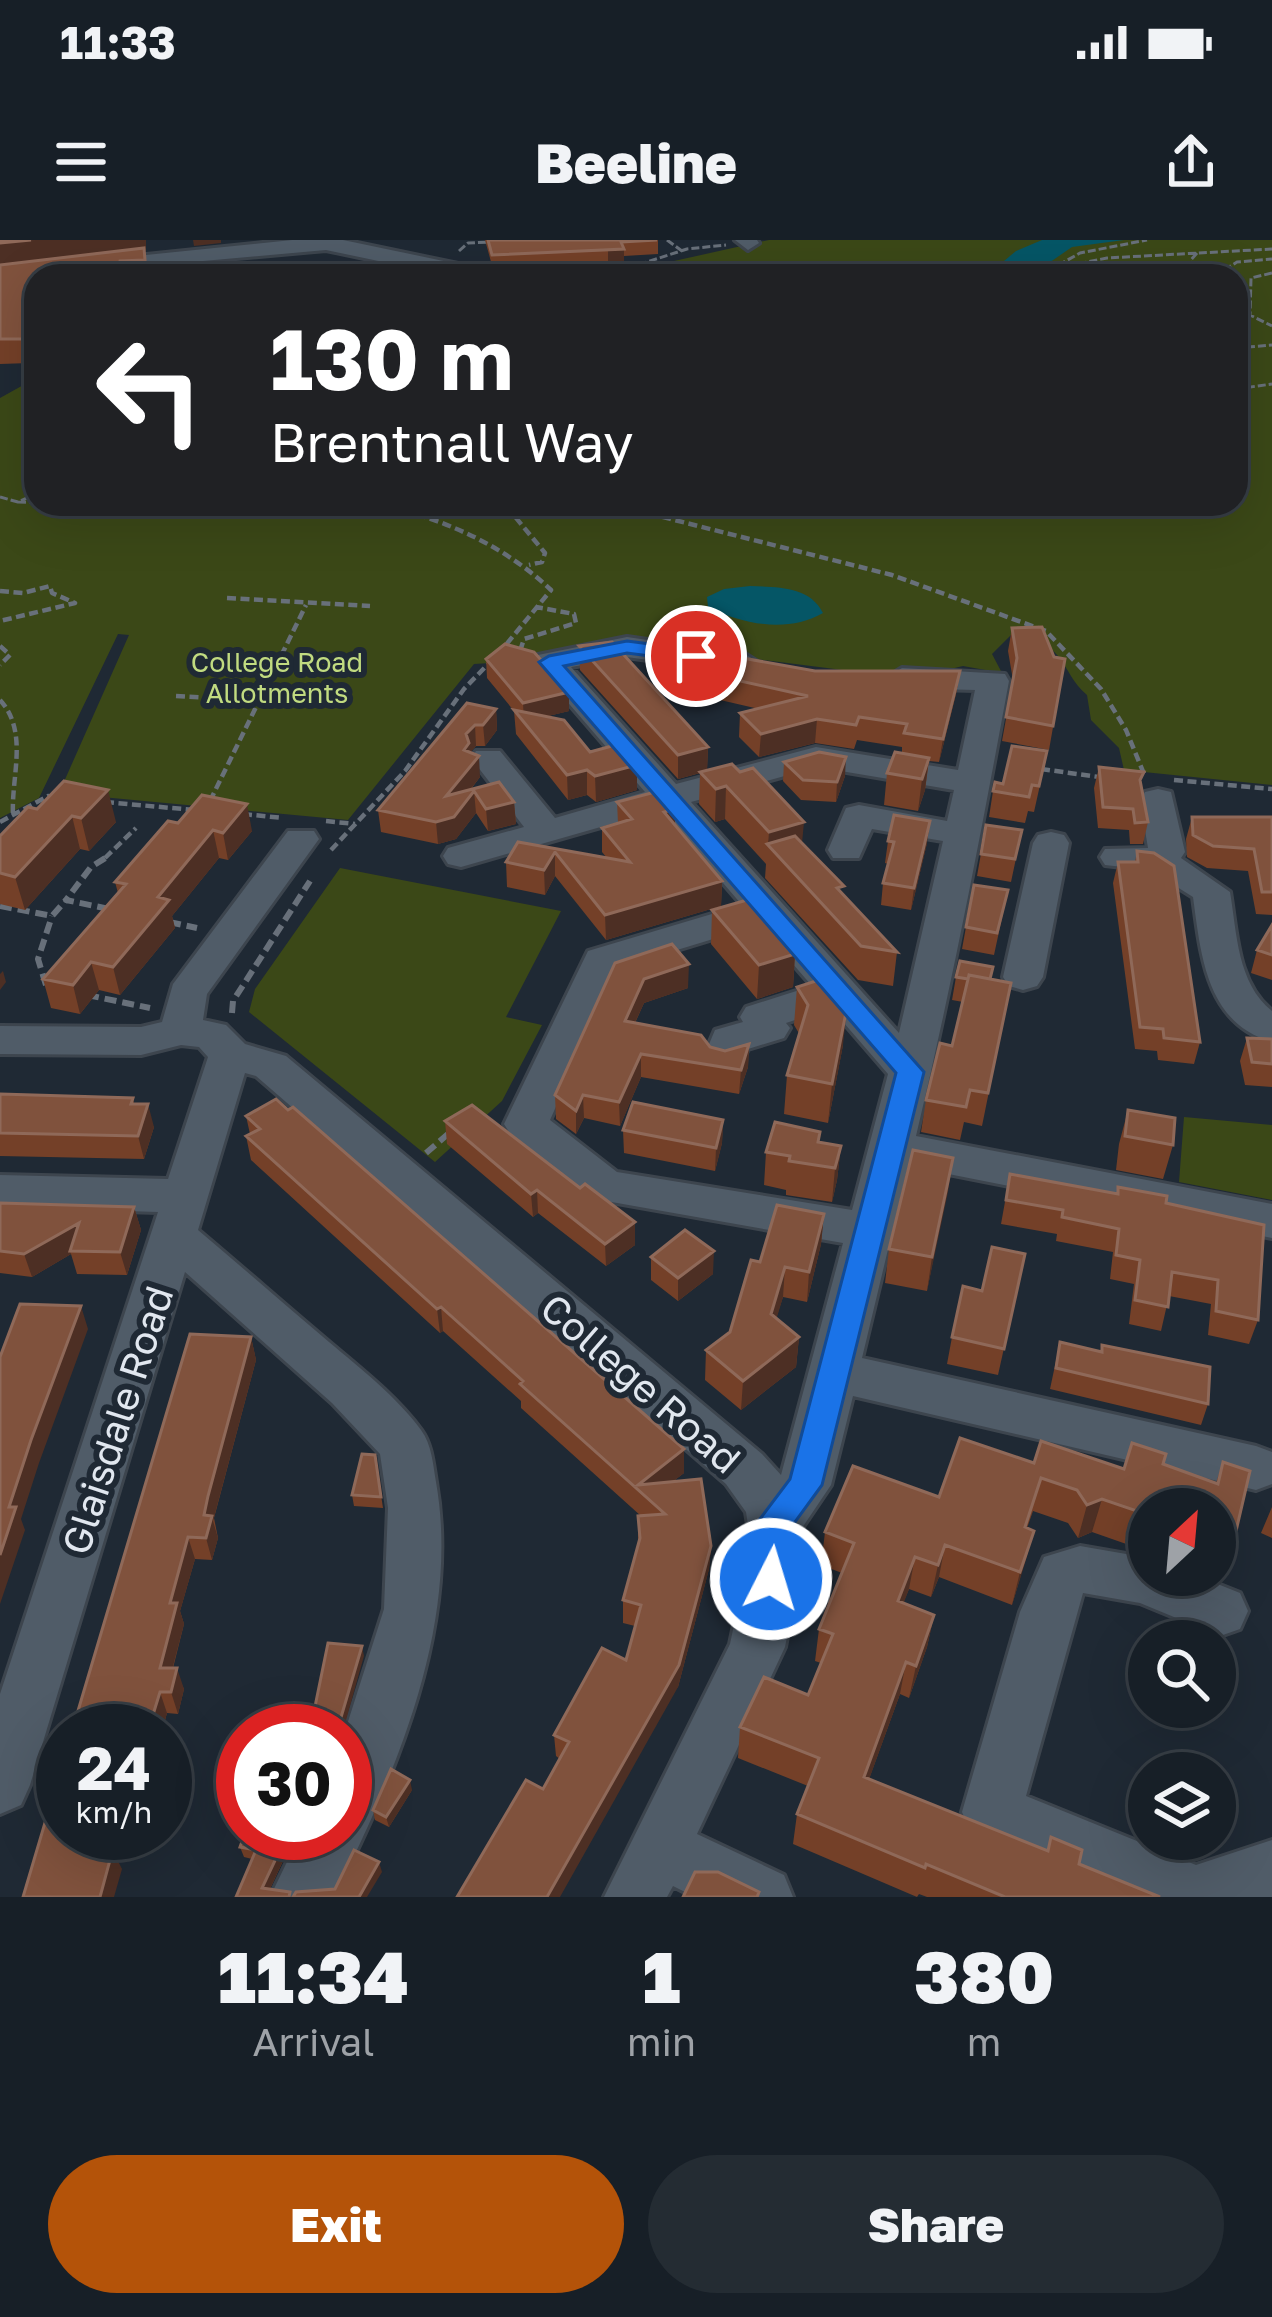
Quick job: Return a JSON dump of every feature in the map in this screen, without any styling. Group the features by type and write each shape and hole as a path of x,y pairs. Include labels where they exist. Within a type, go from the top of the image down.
{"street":[{"path":"78,264 169,249 206,257 326,242 426,264"},
{"path":"767,668 627,647 549,662 910,1072"},
{"path":"762,1897 648,1873 758,1647 778,1544 774,1523 805,1485 932,982 993,681 864,679"},
{"path":"461,856 816,757 977,765 1021,759"},
{"path":"488,758 548,833"},
{"path":"1159,786 1167,852 1159,860"},
{"path":"846,850 860,816 1055,843 1026,978 932,982"},
{"path":"0,1040 141,1041 182,1023 187,993 302,826"},
{"path":"1118,857 1159,860 1227,915 1232,994 1250,1018 1272,1028"},
{"path":"952,888 1042,903"},
{"path":"767,909 602,960 526,1124 604,1186 870,1230"},
{"path":"724,1056 730,1040 769,1028 760,1017 839,991"},
{"name":"College Road","path":"182,1023 211,1035 230,1054 271,1066 744,1469 771,1505 774,1523"},
{"name":"Glaisdale Road","path":"0,1785 230,1054"},
{"path":"891,1147 1049,1192 1272,1221"},
{"path":"0,1191 182,1216 404,1446 414,1508 412,1609 372,1736"},
{"path":"834,1372 1256,1468"},
{"path":"1220,1611 1105,1569 1078,1568 1063,1574 992,1812 1196,1896 1272,1871"},
{"path":"301,1897 320,1860"}],"path":[{"path":"667,240 671,248 682,251"},
{"path":"1060,264 1080,253 1147,240"},
{"path":"453,264 468,243 504,241"},
{"path":"648,264 682,251 747,242"},
{"path":"1074,264 1272,249"},
{"path":"1191,264 1197,254"},
{"path":"1234,264 1272,259"},
{"path":"632,260 637,264"},
{"path":"1272,273 1251,278 1250,314 1272,329"},
{"path":"1,497 24,502"},
{"path":"18,502 24,499"},
{"path":"230,1054 233,1001 331,849 429,739 464,683 497,656 551,590 529,566 419,516"},
{"path":"515,516 545,553 542,562 529,566"},
{"path":"660,516 892,575 1046,631 1065,644 1126,731 1138,770 1159,786 1272,789"},
{"path":"0,591 23,593 50,586 52,593 74,603 0,622"},
{"path":"227,598 370,606"},
{"path":"93,800 206,811 306,605"},
{"path":"526,658 519,649 524,639 576,623 574,614 536,607"},
{"path":"0,646 10,655 0,664"},
{"path":"176,696 278,702"},
{"path":"0,700 8,706 15,734 13,815"},
{"path":"977,765 1104,778"},
{"path":"0,821 49,796 71,799"},
{"path":"227,812 302,826 356,824"},
{"path":"47,987 38,973 38,946 52,916 91,867 117,850 136,828"},
{"path":"66,900 112,910"},
{"path":"0,906 52,916"},
{"path":"159,920 230,935"},
{"path":"70,992 182,1023"},
{"path":"399,1176 460,1124"}],"green space":[{"name":"College Road Allotments","path":"769,240 1272,240 1272,785 1124,770 1119,748 1091,720 1087,695 1058,656 1016,630 992,654 1002,673 963,666 929,674 866,673 694,651 474,664 348,820 59,793 129,635 118,634 39,798 0,818 0,398 24,385 24,516 1248,516 1248,264 660,264"},
{"path":"340,868 561,911 506,1017 542,1025 502,1101 435,1162 249,1012 255,989"},
{"path":"1184,1117 1272,1125 1272,1200 1179,1182"}],"water":[{"path":"1042,240 1124,240 1072,247 1047,264 1000,264"},
{"path":"750,586 801,593 823,613 781,625 736,618 708,607 707,597"}],"building":[{"path":"488,240 657,240 621,242 624,249 492,255"},
{"path":"144,248 145,260 24,264 24,339 0,339 0,265"},
{"path":"1042,627 1054,657 1065,659 1053,726 1006,717 1017,658 1012,628"},
{"path":"612,642 708,747 678,755 579,646"},
{"path":"505,644 534,652 569,692 523,703 486,659"},
{"path":"692,649 815,671 960,671 943,739 904,733 907,724 859,717 856,725 817,719 761,734 740,713 808,696 677,667"},
{"path":"467,703 496,709 483,725 475,725 466,734 469,743 464,750 479,756 446,796 499,782 514,802 486,809 474,791 454,817 436,822 378,810"},
{"path":"514,710 564,720 590,752 619,744 637,765 595,776 587,770 567,775"},
{"path":"1012,746 1047,751 1039,786 1032,785 1029,797 993,791 995,782 1003,784"},
{"path":"819,752 846,757 837,782 803,780 784,762"},
{"path":"895,752 929,758 922,779 887,773"},
{"path":"732,764 740,772 753,768 804,822 769,832 726,786 716,789 700,772"},
{"path":"1099,767 1144,772 1140,780 1148,822 1135,823 1133,809 1103,807"},
{"path":"64,781 108,790 81,818 72,816 15,877 0,873 0,836 28,807 37,809"},
{"path":"659,791 675,809 664,812 722,881 605,915 555,852 544,870 506,862 518,842 630,862 602,828 632,819 617,802"},
{"path":"202,795 247,804 223,833 213,830 158,897 169,900 113,967 91,962 73,985 43,979 126,884 115,882 168,821 178,823"},
{"path":"894,815 930,821 914,888 883,883 894,842 888,841"},
{"path":"1192,817 1272,817 1272,892 1262,892 1254,849 1213,846 1193,835"},
{"path":"986,825 1022,830 1015,859 981,854"},
{"path":"795,836 844,886 837,888 897,952 861,946 767,844"},
{"path":"1137,851 1154,853 1174,866 1200,1042 1164,1038 1163,1029 1140,1027 1118,862 1138,862"},
{"path":"974,885 1008,890 997,933 966,927"},
{"path":"747,900 795,954 759,965 712,910"},
{"path":"1272,925 1272,955 1257,950"},
{"path":"672,944 689,964 644,979 625,1021 701,1035 710,1047 725,1051 749,1044 741,1070 641,1054 619,1102 583,1095 576,1111 555,1095 615,963"},
{"path":"960,961 993,967 990,979 956,977"},
{"path":"969,975 1011,983 988,1093 970,1090 966,1107 926,1100 940,1043 952,1046"},
{"path":"822,979 847,1007 832,1084 787,1075 808,1005 797,987"},
{"path":"1247,1038 1272,1039 1272,1064 1252,1062"},
{"path":"0,1094 133,1098 131,1104 148,1104 138,1136 0,1133"},
{"path":"276,1099 288,1110 293,1107 684,1449 638,1485 701,1479 711,1546 679,1665 547,1897 457,1897 526,1780 543,1789 569,1742 554,1735 602,1648 626,1660 641,1605 623,1600 640,1538 638,1516 665,1514 480,1342 441,1307 437,1309 246,1136 260,1129 246,1116"},
{"path":"633,1102 723,1120 716,1148 623,1130"},
{"path":"472,1105 580,1188 585,1184 635,1222 605,1244 537,1190 531,1194 445,1121"},
{"path":"1128,1110 1175,1118 1173,1145 1125,1136"},
{"path":"775,1122 820,1132 818,1142 841,1146 835,1168 766,1152"},
{"path":"913,1150 953,1158 932,1257 889,1249"},
{"path":"1010,1174 1118,1194 1118,1187 1167,1196 1166,1203 1264,1225 1258,1320 1216,1311 1218,1280 1172,1272 1168,1307 1135,1300 1140,1260 1116,1255 1119,1229 1062,1217 1063,1210 1006,1200"},
{"path":"0,1203 134,1207 120,1252 70,1251 79,1223 24,1254 0,1251"},
{"path":"777,1205 824,1214 809,1272 785,1267 771,1314 799,1337 743,1381 706,1350 730,1332 751,1260 760,1262"},
{"path":"685,1230 714,1251 678,1278 651,1257"},
{"path":"992,1247 1025,1254 1004,1349 952,1337 963,1286 982,1291"},
{"path":"20,1304 81,1306 9,1507 16,1507 0,1555 0,1357"},
{"path":"190,1334 251,1337 208,1496 204,1515 212,1516 206,1538 188,1537 170,1603 177,1603 160,1668 177,1668 171,1692 160,1692 156,1704 80,1704"},
{"path":"1060,1342 1102,1352 1102,1345 1210,1367 1208,1404 1056,1368"},
{"path":"960,1438 1034,1463 1041,1441 1124,1469 1132,1443 1166,1454 1163,1464 1218,1484 1223,1462 1250,1471 1236,1531 1236,1488 1128,1488 1128,1508 1102,1499 1087,1505 1077,1490 1041,1478 1025,1527 1034,1531 1020,1572 945,1545 938,1565 915,1557 898,1601 934,1615 916,1666 906,1662 864,1777 1048,1851 1051,1837 1082,1850 1079,1864 1160,1897 1005,1897 926,1864 925,1868 797,1814 819,1758 740,1727 764,1677 808,1695 833,1634 819,1629 854,1543 825,1532 853,1466 939,1497"},
{"path":"362,1454 375,1455 381,1497 352,1495"},
{"path":"328,1643 362,1646 345,1704 316,1704"},
{"path":"391,1769 410,1780 386,1817 373,1810"},
{"path":"36,1853 36,1860 110,1860 100,1897 23,1897"},
{"path":"252,1860 275,1860 262,1888 290,1892 289,1897 236,1897"},
{"path":"349,1860 379,1862 359,1897 293,1897 296,1892 335,1889"},
{"path":"695,1872 718,1872 759,1892 757,1897 683,1897"}],"route":[{"path":"696,656 627,647 549,662 910,1072 805,1485 774,1523 778,1544 771,1579"}]}
